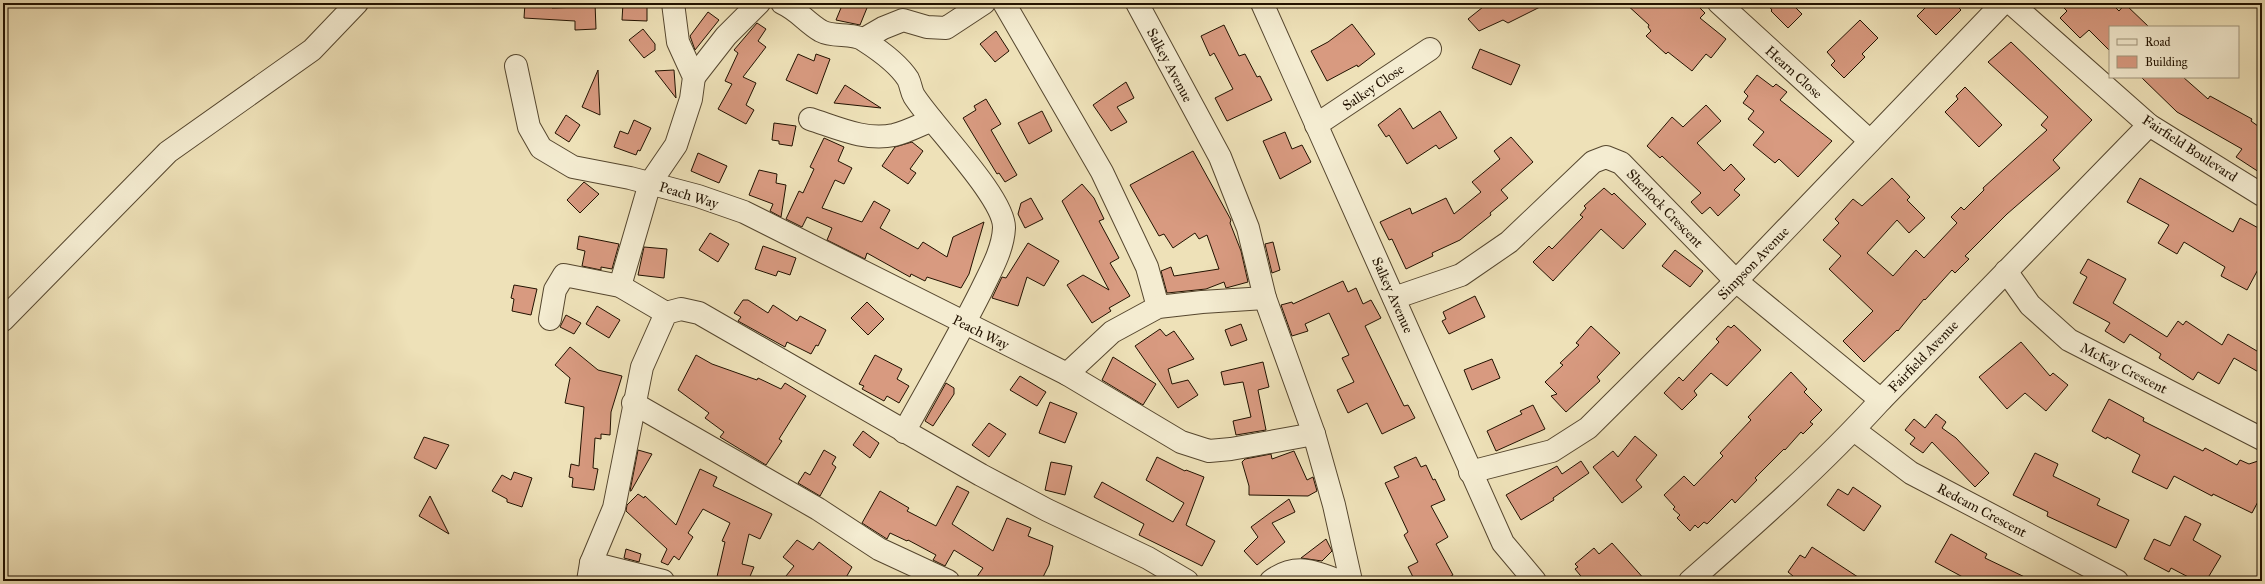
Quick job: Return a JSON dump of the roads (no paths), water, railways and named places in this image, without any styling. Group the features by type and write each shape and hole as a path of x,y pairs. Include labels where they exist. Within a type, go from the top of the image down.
{"street":[{"path":"3,320 168,152 312,50 358,3"},
{"path":"673,3 678,42 694,77"},
{"path":"620,286 650,183 676,145 691,99 694,77 726,36 759,3"},
{"path":"782,3 795,9 822,31 864,40 908,79 914,95 985,187 998,209 1004,228 1000,248 964,324 904,432"},
{"path":"864,40 883,28 903,20 927,27 946,28 984,3"},
{"path":"1004,3 1102,172 1148,267 1158,307"},
{"name":"Salkey Avenue","path":"1137,3 1220,157 1248,228 1265,298 1314,434 1334,505 1351,581"},
{"name":"Salkey Avenue","path":"1262,3 1503,543 1535,581"},
{"name":"Hearn Close","path":"1719,3 1870,141"},
{"name":"Simpson Avenue","path":"1470,472 1552,451 1588,428 1736,281 2003,3"},
{"name":"Fairfield Boulevard","path":"2011,3 2149,125 2262,195"},
{"name":"Salkey Close","path":"1316,125 1430,49"},
{"name":"Peach Way","path":"516,66 529,127 541,148 573,167 650,183 698,196 744,212 964,324 1067,374 1181,442 1209,451 1231,449 1314,434"},
{"path":"810,119 854,134 875,138 896,135 932,120"},
{"name":"Fairfield Avenue","path":"1690,581 1753,525 1854,430 1880,400 2149,125"},
{"name":"Sherlock Crescent","path":"1394,298 1461,275 1509,242 1593,162 1606,157 1621,163 1736,281 1880,400"},
{"name":"McKay Crescent","path":"2006,271 2030,305 2069,340 2262,439"},
{"path":"550,319 555,290 564,275 620,286 666,313 681,309 698,313 750,341 904,432 1034,503 1148,558 1187,581"},
{"path":"1067,374 1112,332 1158,307 1202,302 1265,298"},
{"path":"663,581 590,572 614,508 633,403 642,367 666,313"},
{"path":"633,403 818,509 879,550 948,581"},
{"name":"Redcam Crescent","path":"1854,430 1911,473 2117,581"},
{"path":"1271,581 1279,575 1296,570 1313,570 1339,581"}]}
